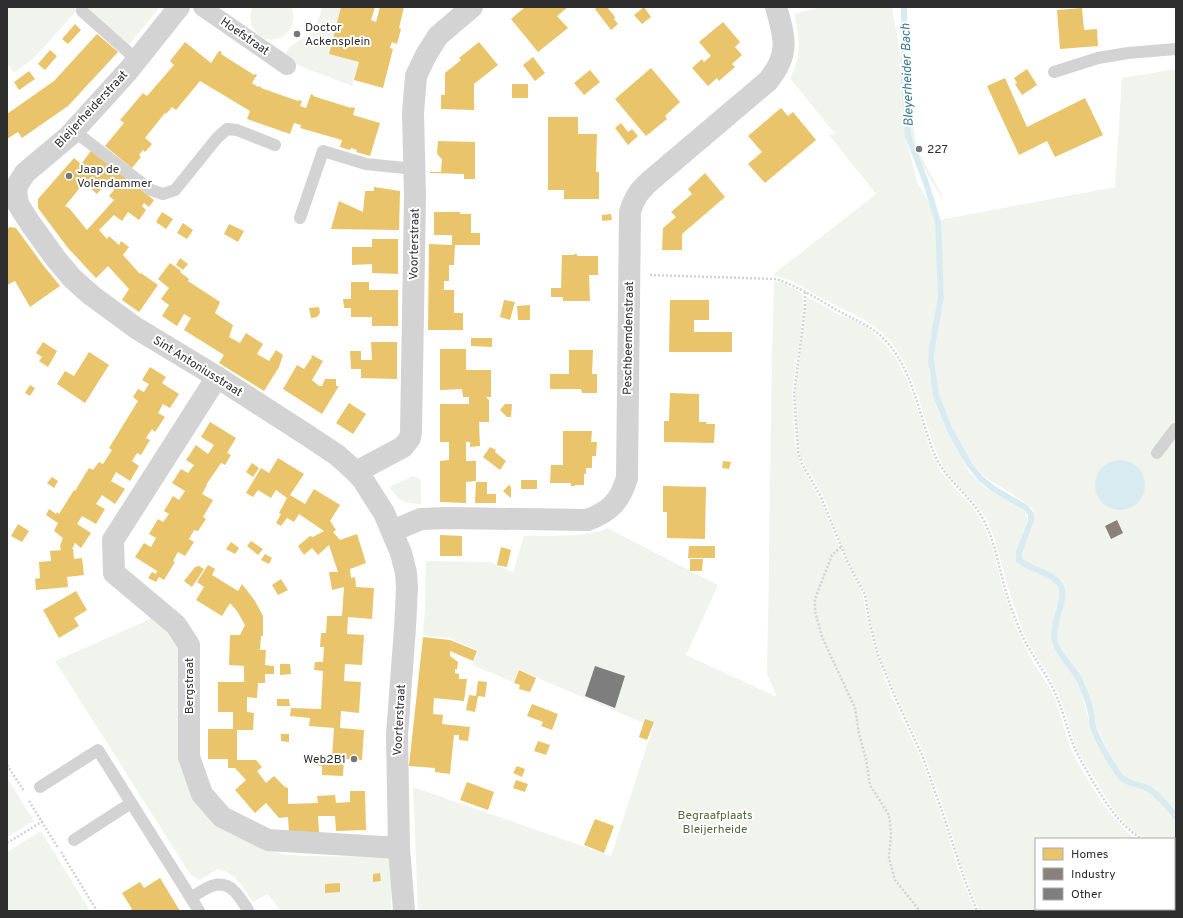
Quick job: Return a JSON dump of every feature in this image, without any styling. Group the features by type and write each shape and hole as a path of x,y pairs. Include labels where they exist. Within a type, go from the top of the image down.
{"street":[{"name":"Hoefstraat","path":"202,7 287,66"},
{"name":"Voorterstraat","path":"356,472 403,447 410,438 414,212 413,113 416,76 426,55 438,36 472,7"},
{"name":"Peschbeemdenstraat","path":"392,531 421,519 456,518 587,520 597,516 612,506 620,496 627,478 630,212 634,200 641,189 768,81 776,71 782,59 785,45 782,27 776,7"},
{"name":"Bleijerheiderstraat","path":"12,193 25,173 69,136 137,60 175,12"},
{"name":"Sint Antoniusstraat","path":"12,193 30,223 56,259 72,278 91,295 136,328 217,377 337,455 356,472 373,495 384,513 392,531"},
{"name":"Bergstraat","path":"217,377 113,540 114,573 176,625 189,645 189,757 202,794 222,817 268,840 399,848"},
{"name":"Voorterstraat","path":"392,531 401,553 406,573 407,588 406,628 397,735 399,848 404,911"}],"lane":[{"path":"82,11 137,60"},
{"path":"1054,72 1098,58 1128,53 1176,49"},
{"path":"74,130 151,190 163,194 175,190 227,129 237,130 275,146"},
{"path":"300,218 323,151 366,164 414,169"},
{"path":"1176,421 1176,436"},
{"path":"1157,453 1176,429"},
{"path":"40,787 98,750 199,911"},
{"path":"74,840 131,803"},
{"path":"191,898 209,886 217,884 226,885 233,889 248,910"}],"path":[{"path":"629,274 776,279 790,283 837,310 868,325 884,339 893,350 909,379 940,465 977,510 989,530 1018,627 1030,652 1056,693 1073,745 1081,762 1110,810 1130,832 1140,838"},
{"path":"805,292 805,308 794,394 796,444 799,458 821,497 841,547 865,595 870,625 878,655 895,697 922,755 964,878 977,911"},
{"path":"841,547 832,555 815,599 814,611 822,637 855,708 870,785 889,815 891,833 889,858 895,880 920,911"},
{"path":"7,765 97,911"},
{"path":"7,843 42,821"}],"green space":[{"path":"7,7 80,7 35,57 14,73 7,63"},
{"path":"86,7 160,7 128,46"},
{"path":"253,7 291,7 293,17 292,25 288,32 282,37 274,39 267,39 259,35 251,23 250,18"},
{"path":"322,7 341,7 329,54 359,62 352,86 292,63 286,57 287,51 295,43 307,35 315,26"},
{"path":"820,7 892,7 917,149 941,193 943,203 939,193 923,168 913,140 908,134 906,137 917,182 930,204 935,222 939,297 930,346 929,372 936,401 970,473 986,488 1021,507 1026,514 1027,520 1018,547 1017,561 1048,577 1058,583 1061,587 1062,591 1053,625 1052,643 1058,655 1077,681 1081,690 1092,732 1101,749 1119,778 1128,784 1142,787 1151,792 1162,805 1169,810 1176,820 1176,911 1153,911 1175,910 1175,838 1145,838 1128,827 1114,810 1080,756 1058,695 1022,629 1009,590 998,549 987,521 977,506 952,479 942,464 934,446 915,388 897,351 885,336 869,323 795,283 781,277 774,276 775,273 876,194 829,135 835,134 790,78 797,62 799,47 798,31 794,14"},
{"path":"1176,69 1176,815 1153,790 1125,778 1112,759 1096,726 1088,692 1084,682 1065,657 1056,637 1056,628 1065,598 1064,588 1057,578 1020,559 1022,547 1033,524 1034,512 1027,504 978,471 965,452 940,399 936,382 934,356 937,330 944,297 940,221 944,219 1115,187 1122,78"},
{"name":"Begraafplaats Bleijerheide","path":"774,281 783,283 802,293 804,309 792,392 795,446 801,466 821,501 842,554 862,593 870,632 883,674 892,697 920,756 946,828 957,866 975,911 418,911 413,787 611,856 653,727 519,670 513,682 472,665 478,650 449,638 423,635 426,561 491,562 513,572 524,536 579,535 607,528 718,585 686,655 777,697 767,674"},
{"path":"807,297 834,312 865,326 882,341 893,354 909,385 931,452 941,472 974,509 982,522 992,546 1003,590 1018,632 1033,662 1055,698 1071,750 1099,798 1110,813 1130,835 1135,838 1035,838 1035,910 1147,911 979,911 960,862 949,825 924,754 893,689 880,656 872,630 866,594 847,559 823,496 801,458 798,444 795,393"},
{"path":"413,476 421,480 421,504 402,501 389,487"},
{"path":"157,616 178,635 180,754 253,843 282,854 305,856 392,857 391,911 281,911 268,894 253,902 243,886 225,871 218,869 200,880 190,874 55,661"},
{"path":"7,778 34,821 7,837"},
{"path":"41,831 90,911 7,911 7,852"}],"shaded area":[{"path":"1120,460 1129,462 1140,471 1145,485 1143,494 1134,505 1120,510 1111,508 1100,499 1095,485 1097,476 1106,465"}],"building: Homes":[{"path":"341,7 375,7 371,20 376,22 380,7 404,7 397,44 392,42 390,48 393,49 383,88 354,80 359,62 329,54"},
{"path":"525,7 568,7 557,16 568,28 538,52 511,19"},
{"path":"597,7 607,7 615,17 614,19 618,24 611,30 595,9"},
{"path":"644,7 651,17 642,24 634,15"},
{"path":"1082,8 1084,30 1097,29 1098,46 1060,49 1057,10"},
{"path":"723,22 740,42 735,47 742,55 732,64 735,67 719,81 717,78 708,86 692,68 702,59 704,62 711,56 699,42"},
{"path":"75,24 81,30 68,44 62,39"},
{"path":"97,34 118,52 68,106 22,138 18,132 7,139 7,114 54,81"},
{"path":"185,42 211,63 219,51 222,52 221,54 254,75 257,75 252,83 258,87 298,101 302,101 300,106 306,108 311,94 314,95 313,96 355,108 353,115 380,123 370,156 356,152 357,150 351,148 350,150 340,147 342,140 300,128 301,125 294,123 290,134 247,119 250,111 200,81 176,110 172,107 166,114 165,113 145,138 152,144 145,152 143,150 139,155 141,157 132,168 105,146 124,123 120,120 143,93 147,96 174,65 170,61"},
{"path":"479,42 498,65 474,84 474,110 441,109 441,95 445,95 445,73 461,60 459,58"},
{"path":"50,50 57,56 45,70 38,64"},
{"path":"533,57 545,73 535,81 523,65"},
{"path":"651,68 680,102 665,116 667,119 646,136 615,99"},
{"path":"1027,69 1037,85 1022,95 1015,84 1017,83 1014,78"},
{"path":"590,70 600,82 584,95 574,83"},
{"path":"29,71 35,79 19,90 14,82"},
{"path":"1005,78 1027,127 1085,98 1103,135 1055,157 1047,141 1019,155 987,86"},
{"path":"512,84 528,84 528,98 512,98"},
{"path":"781,108 788,116 793,112 816,140 765,183 748,164 762,152 748,136"},
{"path":"548,117 578,117 578,134 597,134 596,172 599,172 599,199 564,199 564,190 548,190"},
{"path":"621,123 628,132 632,129 638,136 628,145 615,128"},
{"path":"438,141 475,142 475,179 464,179 464,174 430,173 441,172 442,159 437,154"},
{"path":"91,151 154,200 149,207 144,203 142,206 146,210 139,220 128,212 122,221 114,215 99,230 107,239 109,236 119,245 121,241 129,247 123,255 140,274 141,273 158,285 139,312 122,300 129,289 108,266 96,278 68,248 38,208 38,199 74,158 81,164","holes":["84,183 97,194 106,183 114,190 109,196 114,200 87,230 69,208 65,206"]},
{"path":"705,173 725,197 682,234 682,250 662,250 663,228 676,217 671,212 692,194 688,189"},
{"path":"374,187 400,191 399,230 331,229 339,201 363,212 365,191 374,191"},
{"path":"162,212 173,219 166,229 156,222"},
{"path":"434,212 460,212 460,214 471,214 471,233 480,233 480,245 455,245 454,265 449,265 449,281 444,281 444,290 454,290 454,313 463,313 463,330 428,330 429,244 452,245 452,235 434,235"},
{"path":"611,214 612,220 602,221 602,215"},
{"path":"183,223 193,230 187,239 177,233"},
{"path":"229,224 244,231 238,242 224,234"},
{"path":"10,227 16,228 60,286 30,307 15,281 7,285 7,229"},
{"path":"372,239 398,239 398,274 372,273 372,264 352,265 352,247 372,247"},
{"path":"577,254 577,256 598,256 598,275 589,275 590,301 563,301 563,297 551,297 551,288 561,288 562,255"},
{"path":"180,258 188,264 183,270 176,265"},
{"path":"170,263 189,279 188,281 220,302 215,313 233,325 229,337 240,343 246,333 263,344 257,354 269,361 276,350 283,355 279,367 264,391 219,363 224,355 184,330 191,318 184,314 177,326 162,316 169,305 161,299 169,288 158,279"},
{"path":"351,282 369,282 369,290 398,290 398,326 372,326 372,317 351,317 351,308 344,308 343,299 351,299"},
{"path":"504,300 515,302 510,320 500,317"},
{"path":"670,300 709,300 709,320 694,320 694,332 732,332 732,352 669,352"},
{"path":"530,305 530,320 518,320 517,306"},
{"path":"319,307 320,313 317,317 311,318 309,308"},
{"path":"471,338 492,338 492,347 471,346"},
{"path":"43,342 57,351 48,367 39,361 42,357 36,353"},
{"path":"371,342 397,342 397,379 361,378 361,369 351,369 350,351 361,351 361,360 372,360"},
{"path":"440,349 466,349 466,370 491,370 491,397 486,397 489,400 489,422 479,422 480,446 470,447 470,442 466,442 466,461 476,461 476,481 466,482 466,503 440,502 440,461 449,460 449,442 440,442 440,404 469,404 469,397 463,397 462,389 440,390"},
{"path":"569,350 593,350 592,374 597,374 597,393 582,393 581,389 550,389 550,374 569,374"},
{"path":"89,352 109,365 85,403 57,384 65,371 74,376"},
{"path":"312,355 323,361 312,380 319,386 322,386 325,379 336,379 336,386 339,386 322,414 283,389 297,365 304,369"},
{"path":"150,367 166,377 162,383 179,394 170,408 163,404 158,413 165,417 155,432 152,429 146,438 150,440 141,455 137,453 132,461 139,466 130,481 116,472 111,481 125,489 115,504 102,495 96,504 105,509 96,524 82,516 77,524 91,533 81,548 75,543 72,549 74,559 82,558 84,575 67,577 68,587 36,590 35,579 40,578 39,562 51,561 50,551 61,550 60,546 63,538 54,531 58,523 46,515 49,509 56,514 57,512 59,514 89,468 93,470 99,462 103,464 112,450 109,448 138,401 133,397 138,389 144,392 149,384 142,380"},
{"path":"30,385 35,388 30,396 25,393"},
{"path":"670,393 699,394 699,422 715,424 714,443 664,442 664,421 669,421"},
{"path":"349,403 366,414 353,434 336,423"},
{"path":"505,404 512,404 511,417 507,417 500,410"},
{"path":"210,422 236,438 227,453 231,455 225,465 221,463 206,485 202,494 213,500 203,517 206,519 198,531 194,530 189,539 194,542 185,556 178,552 173,561 175,562 164,580 159,577 156,582 148,578 152,572 156,574 157,571 135,557 144,543 151,547 156,538 149,534 158,519 163,522 169,514 164,511 173,496 179,500 185,491 172,483 181,469 188,473 194,465 186,460 196,445 208,454 214,445 201,437"},
{"path":"563,431 592,431 591,442 597,442 596,456 592,456 592,468 586,468 586,474 584,474 584,485 571,486 571,483 550,483 551,465 563,465"},
{"path":"490,447 496,450 495,452 506,461 500,470 483,457"},
{"path":"278,458 304,474 290,495 305,504 314,489 340,505 330,521 336,530 333,532 340,540 357,534 366,563 350,569 351,578 355,577 356,587 374,588 372,619 348,617 347,634 364,635 362,665 345,664 344,681 361,682 359,713 341,711 340,728 364,730 362,760 344,759 343,776 322,775 322,766 311,764 311,756 332,757 334,728 309,726 310,718 290,716 291,708 321,709 323,671 314,670 315,662 323,662 324,647 320,647 321,633 326,633 327,616 342,616 344,587 332,590 329,572 338,572 329,545 318,555 312,548 304,555 298,546 310,536 313,537 324,531 299,514 294,522 287,518 281,526 276,523 281,514 279,513 287,498 276,490 271,498 258,490 253,497 246,493 261,468 269,473"},
{"path":"723,461 731,462 729,469 722,468"},
{"path":"252,463 259,468 253,477 246,472"},
{"path":"52,477 58,481 54,488 47,483"},
{"path":"521,480 537,480 537,489 521,489"},
{"path":"476,482 487,482 487,494 496,494 496,503 475,503"},
{"path":"509,485 511,487 511,498 503,491"},
{"path":"663,486 706,487 705,539 667,538 667,512 663,512"},
{"path":"18,524 29,531 22,542 11,536"},
{"path":"440,535 462,536 462,556 440,556"},
{"path":"251,541 263,549 258,555 247,546"},
{"path":"231,542 239,548 235,554 226,549"},
{"path":"689,546 715,546 715,558 688,558"},
{"path":"501,547 511,550 507,567 497,565"},
{"path":"265,554 272,558 269,564 261,560"},
{"path":"690,559 703,559 702,571 690,571"},
{"path":"208,565 215,569 212,575 238,591 242,584 255,601 263,616 263,636 261,636 260,650 266,650 265,665 274,666 274,674 265,674 265,683 258,683 257,698 247,697 247,712 254,713 253,730 237,730 237,760 256,760 262,767 257,771 266,783 274,776 288,788 288,804 318,803 317,796 335,795 336,803 350,802 350,791 365,791 366,830 336,831 335,816 318,816 319,832 289,833 288,817 279,818 266,803 255,813 235,790 246,780 235,768 228,768 228,759 208,759 208,729 233,729 233,712 218,712 218,682 244,682 244,666 229,665 230,635 240,635 245,625 237,611 230,603 222,616 196,600 204,587 197,582"},
{"path":"199,566 204,569 192,587 184,581 195,567"},
{"path":"281,579 288,590 278,595 272,585"},
{"path":"76,591 87,610 74,618 79,626 59,638 43,610"},
{"path":"423,637 450,640 477,651 473,661 450,651 450,656 458,662 455,673 459,674 459,679 467,679 464,701 434,698 433,714 443,715 442,724 470,727 468,741 459,740 459,735 454,735 450,774 435,772 435,768 409,766"},
{"path":"280,664 290,664 291,674 280,675"},
{"path":"519,670 536,678 530,692 519,689 520,685 514,683"},
{"path":"478,681 487,682 485,697 478,696 475,712 466,710 469,695 476,696"},
{"path":"277,699 289,699 290,706 277,706"},
{"path":"532,704 558,714 552,730 541,726 543,722 527,716"},
{"path":"645,719 654,722 647,740 639,737"},
{"path":"281,734 289,734 289,742 281,741"},
{"path":"538,741 550,745 546,755 534,751"},
{"path":"517,766 525,769 522,777 513,773"},
{"path":"516,780 528,784 525,792 513,788"},
{"path":"467,782 494,792 488,810 460,800"},
{"path":"595,819 614,826 604,853 584,845"},
{"path":"380,873 381,881 373,882 373,874"},
{"path":"160,878 180,911 129,911 132,909 122,893 140,882 144,888"},
{"path":"340,883 340,892 325,893 325,884"}],"building: Industry":[{"path":"1117,520 1123,533 1111,539 1105,526"}],"building: Other":[{"path":"595,666 625,676 615,708 585,696"}],"waterway":[{"name":"Bleyerheider Bach","path":"904,7 904,80 908,136 926,183 938,222 941,297 931,360 936,395 950,430 969,464 981,479 994,489 1025,507 1031,514 1031,520 1019,552 1019,560 1028,566 1054,578 1062,588 1061,602 1054,637 1056,645 1075,673 1085,692 1092,718 1092,724 1098,739 1121,777 1124,780 1146,787 1152,791 1176,817"}],"place":[{"name":"Doctor Ackensplein","path":"297,34"},
{"name":"227","path":"919,149"},
{"name":"Jaap de Volendammer","path":"69,176"},
{"name":"Web2B1","path":"354,759"}]}
